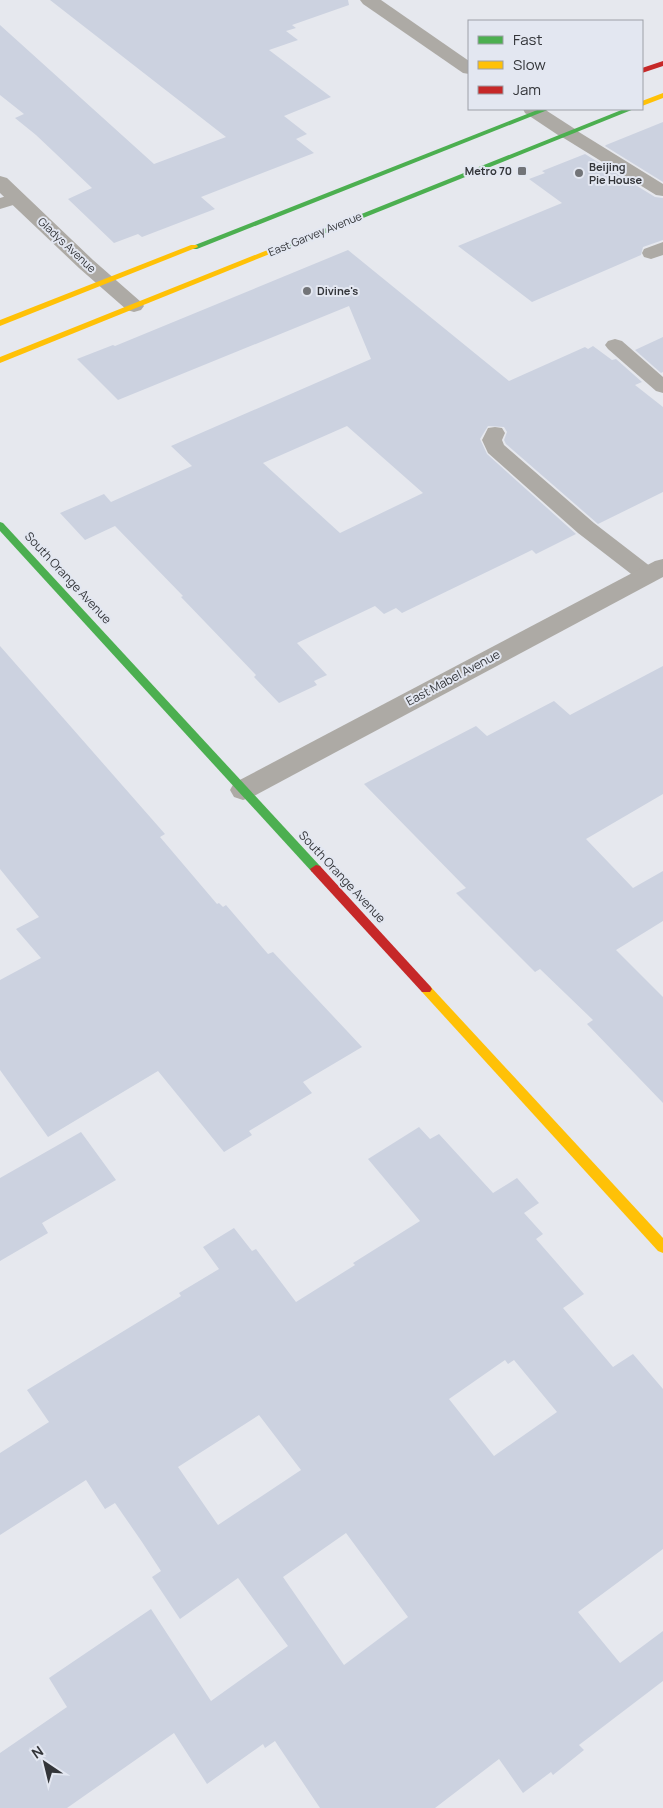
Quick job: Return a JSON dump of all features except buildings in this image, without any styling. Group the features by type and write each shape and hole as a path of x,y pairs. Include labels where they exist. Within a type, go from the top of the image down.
{"main road":[{"path":"643,71 663,63"},
{"path":"643,104 663,95"},
{"path":"0,323 264,224 538,110"},
{"name":"East Garvey Avenue","path":"0,360 285,242 627,110"},
{"name":"South Orange Avenue","path":"0,525 663,1247"}],"street":[{"path":"369,0 468,68"},
{"path":"538,110 568,133"},
{"name":"Gladys Avenue","path":"0,182 8,201 134,306"},
{"name":"East Mabel Avenue","path":"243,790 655,571"}],"lane":[{"path":"568,133 662,191"},
{"path":"615,345 663,387"},
{"path":"494,433 492,440 495,448 586,528 655,571"}],"traffic: fast":[{"path":"194,247 543,110"},
{"path":"278,249 627,110"},
{"path":"0,525 316,869"}],"traffic: slow":[{"path":"643,104 663,95"},
{"path":"0,323 194,247"},
{"path":"0,360 278,249"},
{"path":"426,989 663,1247"}],"traffic: jam":[{"path":"643,71 663,63"},
{"path":"316,869 426,989"}],"place":[{"name":"Metro 70","path":"522,171"},
{"name":"Beijing Pie House","path":"579,173"},
{"name":"Divine's","path":"307,291"}]}
